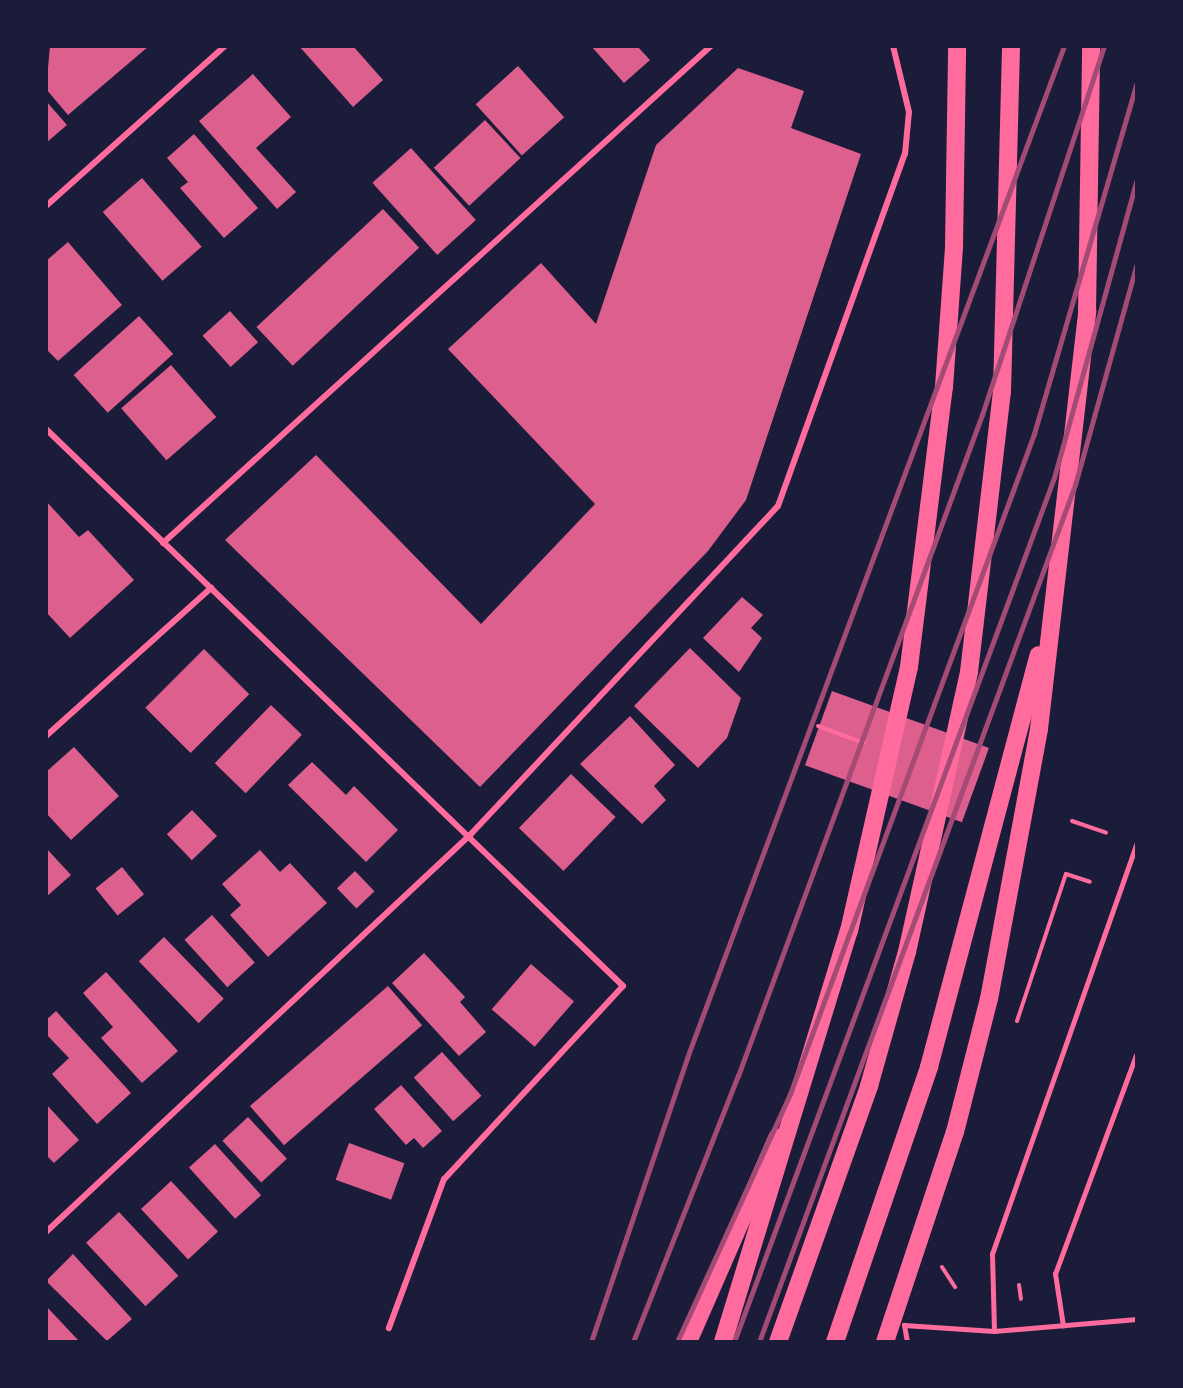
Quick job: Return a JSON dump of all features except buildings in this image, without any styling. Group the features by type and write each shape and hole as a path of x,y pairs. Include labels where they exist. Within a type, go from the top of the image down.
{"highway":[{"path":"723,1341 810,1063 883,803 909,667 944,387 954,246 957,46"},
{"path":"778,1341 865,1097 904,963 969,672 1002,392 1011,46"},
{"path":"885,1341 955,1132 988,999 1038,741 1087,311 1091,46"},
{"path":"835,1341 929,1067 1056,592"},
{"path":"688,1341 810,1063"}],"street":[{"path":"46,207 225,46"},
{"path":"163,543 711,46"},
{"path":"46,1232 471,834 778,506 905,154 909,112 892,46"},
{"path":"46,429 163,543 471,834 623,986 444,1179 389,1328"},
{"path":"46,736 211,588"}],"lane":[{"path":"994,1331 992,1254 1137,844"},
{"path":"1063,1326 1055,1274 1137,1055"},
{"path":"907,1341 904,1325 994,1331 1137,1319"}],"path":[{"path":"1072,821 1106,833"},
{"path":"1017,1021 1066,874 1089,882"},
{"path":"942,1267 955,1287"},
{"path":"1019,1285 1021,1299"}],"railway":[{"path":"591,1342 687,1058 1064,46"},
{"path":"633,1342 738,1076 982,415 1104,46"},
{"path":"677,1342 790,1094 1034,434 1136,85"},
{"path":"734,1342 1054,478 1136,182"},
{"path":"759,1342 1075,485 1136,266"}]}
